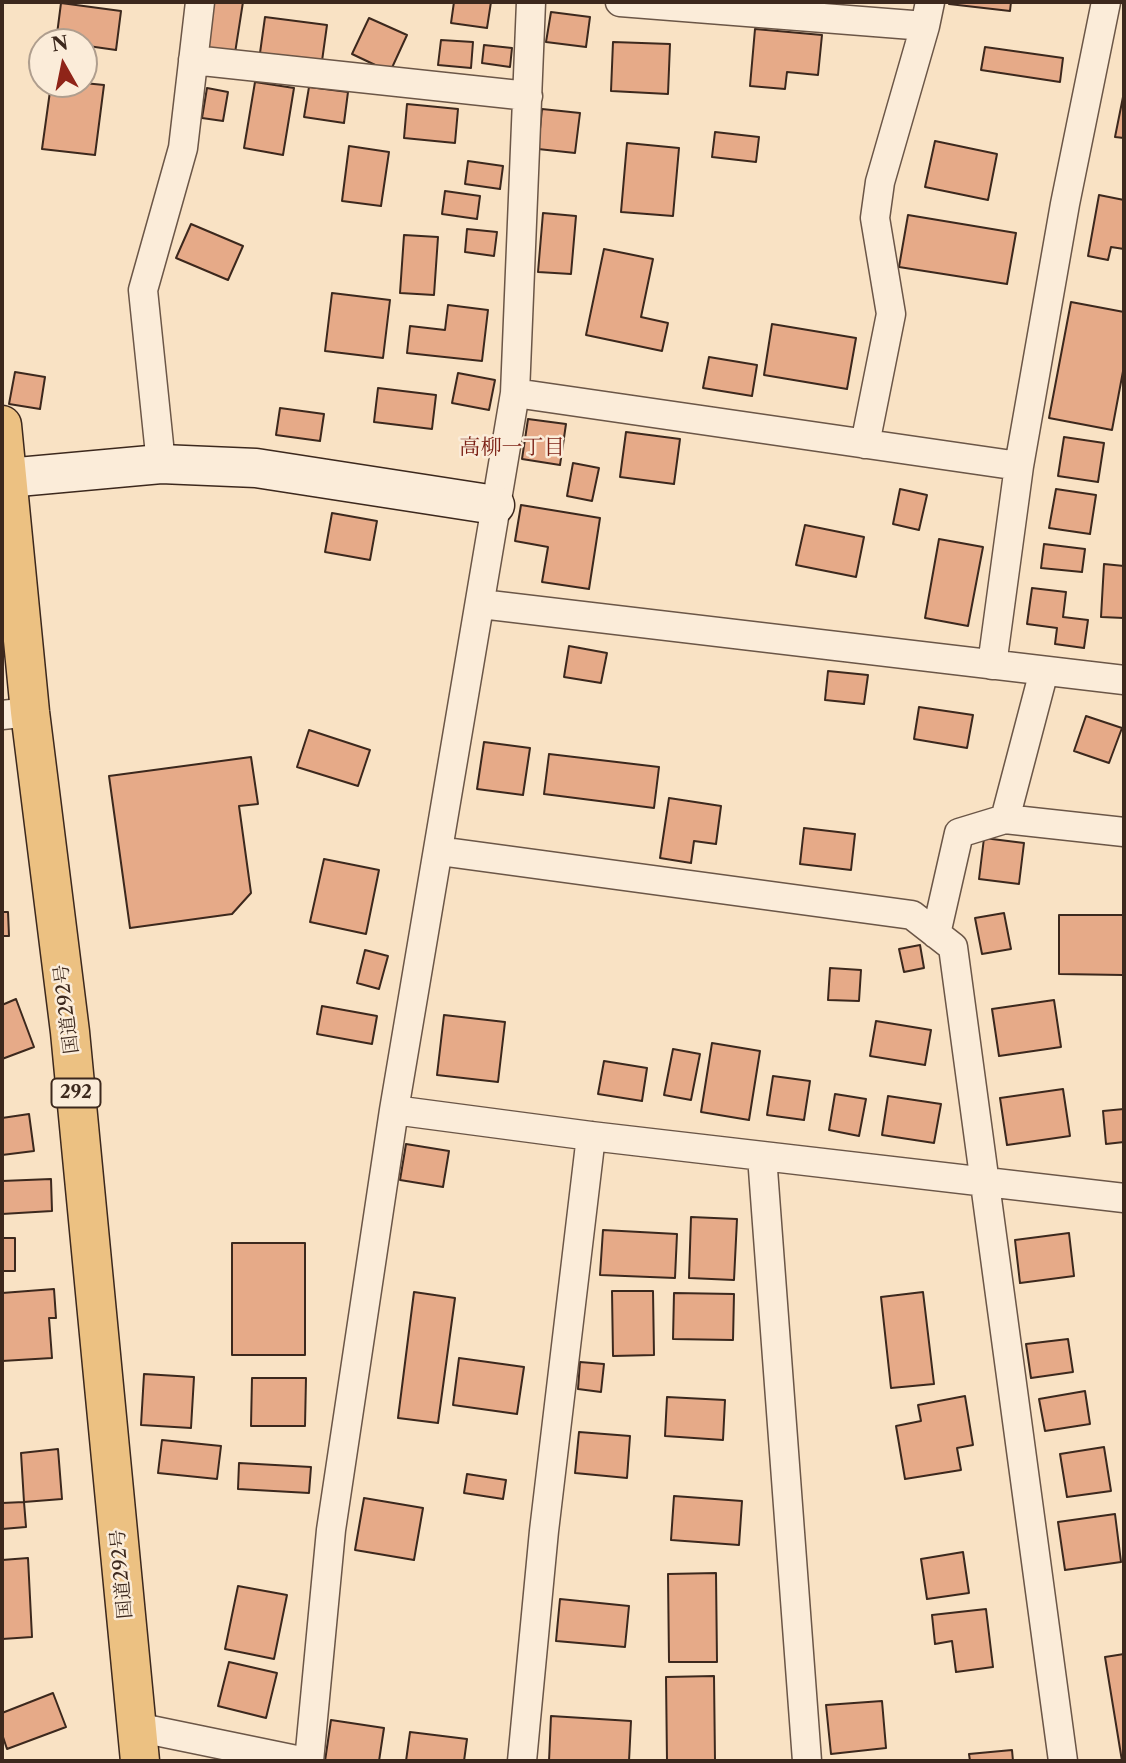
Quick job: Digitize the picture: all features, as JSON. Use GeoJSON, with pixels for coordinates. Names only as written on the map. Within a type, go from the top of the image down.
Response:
{"type":"FeatureCollection","features":[{"type":"Feature","properties":{"kind":"highway","name":"国道292号"},"geometry":{"type":"LineString","coordinates":[[2,425],[7,478],[16,713],[70,1032],[138,1744]]}},
{"type":"Feature","properties":{"kind":"street"},"geometry":{"type":"LineString","coordinates":[[162,464],[143,290],[183,148],[200,2]]}},
{"type":"Feature","properties":{"kind":"street"},"geometry":{"type":"LineString","coordinates":[[309,1761],[331,1530],[394,1110],[515,393],[531,2]]}},
{"type":"Feature","properties":{"kind":"street"},"geometry":{"type":"LineString","coordinates":[[620,2],[927,14],[880,182],[875,218],[891,314],[865,443]]}},
{"type":"Feature","properties":{"kind":"street"},"geometry":{"type":"LineString","coordinates":[[992,665],[1019,466],[1065,204],[1106,2]]}},
{"type":"Feature","properties":{"kind":"street"},"geometry":{"type":"LineString","coordinates":[[193,60],[528,96]]}},
{"type":"Feature","properties":{"kind":"street"},"geometry":{"type":"LineString","coordinates":[[515,393],[1019,466]]}},
{"type":"Feature","properties":{"kind":"street"},"geometry":{"type":"LineString","coordinates":[[7,478],[162,464],[256,468],[495,505]]}},
{"type":"Feature","properties":{"kind":"street"},"geometry":{"type":"LineString","coordinates":[[481,604],[1124,680]]}},
{"type":"Feature","properties":{"kind":"street"},"geometry":{"type":"LineString","coordinates":[[1005,819],[1044,671]]}},
{"type":"Feature","properties":{"kind":"street"},"geometry":{"type":"LineString","coordinates":[[936,934],[959,833],[1005,819],[1124,832]]}},
{"type":"Feature","properties":{"kind":"street"},"geometry":{"type":"LineString","coordinates":[[439,851],[912,915],[953,947],[1063,1761]]}},
{"type":"Feature","properties":{"kind":"street"},"geometry":{"type":"LineString","coordinates":[[394,1110],[591,1136],[1124,1198]]}},
{"type":"Feature","properties":{"kind":"street"},"geometry":{"type":"LineString","coordinates":[[522,1761],[544,1531],[591,1136]]}},
{"type":"Feature","properties":{"kind":"street"},"geometry":{"type":"LineString","coordinates":[[762,1156],[807,1761]]}},
{"type":"Feature","properties":{"kind":"street"},"geometry":{"type":"LineString","coordinates":[[138,1744],[301,1761]]}},
{"type":"Feature","properties":{"kind":"building"},"geometry":{"type":"Polygon","coordinates":[[[210,2],[243,2],[235,53],[203,48],[210,2]]]}},
{"type":"Feature","properties":{"kind":"building"},"geometry":{"type":"Polygon","coordinates":[[[454,2],[491,2],[487,28],[451,23],[454,2]]]}},
{"type":"Feature","properties":{"kind":"building"},"geometry":{"type":"Polygon","coordinates":[[[949,2],[1011,2],[1010,11],[949,2]]]}},
{"type":"Feature","properties":{"kind":"building"},"geometry":{"type":"Polygon","coordinates":[[[61,3],[121,11],[116,50],[98,47],[98,28],[58,28],[61,3]]]}},
{"type":"Feature","properties":{"kind":"building"},"geometry":{"type":"Polygon","coordinates":[[[551,12],[590,17],[586,47],[546,42],[551,12]]]}},
{"type":"Feature","properties":{"kind":"building"},"geometry":{"type":"Polygon","coordinates":[[[265,17],[327,25],[322,61],[260,53],[265,17]]]}},
{"type":"Feature","properties":{"kind":"building"},"geometry":{"type":"Polygon","coordinates":[[[369,18],[407,35],[390,72],[352,54],[369,18]]]}},
{"type":"Feature","properties":{"kind":"building"},"geometry":{"type":"Polygon","coordinates":[[[755,29],[822,35],[818,75],[787,72],[785,89],[750,86],[755,29]]]}},
{"type":"Feature","properties":{"kind":"building"},"geometry":{"type":"Polygon","coordinates":[[[441,40],[473,42],[471,68],[438,65],[441,40]]]}},
{"type":"Feature","properties":{"kind":"building"},"geometry":{"type":"Polygon","coordinates":[[[613,42],[670,44],[668,94],[611,91],[613,42]]]}},
{"type":"Feature","properties":{"kind":"building"},"geometry":{"type":"Polygon","coordinates":[[[484,45],[512,48],[510,67],[482,63],[484,45]]]}},
{"type":"Feature","properties":{"kind":"building"},"geometry":{"type":"Polygon","coordinates":[[[985,47],[1063,58],[1060,82],[981,70],[985,47]]]}},
{"type":"Feature","properties":{"kind":"building"},"geometry":{"type":"Polygon","coordinates":[[[255,82],[294,88],[283,155],[244,148],[255,82]]]}},
{"type":"Feature","properties":{"kind":"building"},"geometry":{"type":"Polygon","coordinates":[[[98,84],[104,85],[95,155],[42,149],[49,98],[98,98],[98,84]]]}},
{"type":"Feature","properties":{"kind":"building"},"geometry":{"type":"Polygon","coordinates":[[[309,87],[348,92],[344,123],[304,117],[309,87]]]}},
{"type":"Feature","properties":{"kind":"building"},"geometry":{"type":"Polygon","coordinates":[[[207,88],[228,92],[223,121],[202,118],[207,88]]]}},
{"type":"Feature","properties":{"kind":"building"},"geometry":{"type":"Polygon","coordinates":[[[1124,92],[1124,138],[1115,137],[1124,92]]]}},
{"type":"Feature","properties":{"kind":"building"},"geometry":{"type":"Polygon","coordinates":[[[407,104],[458,109],[455,143],[404,138],[407,104]]]}},
{"type":"Feature","properties":{"kind":"building"},"geometry":{"type":"Polygon","coordinates":[[[542,109],[580,113],[575,153],[538,149],[542,109]]]}},
{"type":"Feature","properties":{"kind":"building"},"geometry":{"type":"Polygon","coordinates":[[[715,132],[759,137],[756,162],[712,157],[715,132]]]}},
{"type":"Feature","properties":{"kind":"building"},"geometry":{"type":"Polygon","coordinates":[[[935,141],[997,154],[988,200],[925,187],[935,141]]]}},
{"type":"Feature","properties":{"kind":"building"},"geometry":{"type":"Polygon","coordinates":[[[627,143],[679,148],[673,216],[621,212],[627,143]]]}},
{"type":"Feature","properties":{"kind":"building"},"geometry":{"type":"Polygon","coordinates":[[[349,146],[389,152],[381,206],[342,201],[349,146]]]}},
{"type":"Feature","properties":{"kind":"building"},"geometry":{"type":"Polygon","coordinates":[[[468,161],[503,166],[500,189],[465,184],[468,161]]]}},
{"type":"Feature","properties":{"kind":"building"},"geometry":{"type":"Polygon","coordinates":[[[445,191],[480,196],[477,219],[442,214],[445,191]]]}},
{"type":"Feature","properties":{"kind":"building"},"geometry":{"type":"Polygon","coordinates":[[[1099,195],[1124,200],[1124,249],[1111,247],[1108,260],[1088,256],[1099,195]]]}},
{"type":"Feature","properties":{"kind":"building"},"geometry":{"type":"Polygon","coordinates":[[[543,213],[576,216],[571,274],[538,272],[543,213]]]}},
{"type":"Feature","properties":{"kind":"building"},"geometry":{"type":"Polygon","coordinates":[[[908,215],[1016,233],[1007,284],[899,267],[908,215]]]}},
{"type":"Feature","properties":{"kind":"building"},"geometry":{"type":"Polygon","coordinates":[[[191,224],[243,246],[228,280],[176,258],[191,224]]]}},
{"type":"Feature","properties":{"kind":"building"},"geometry":{"type":"Polygon","coordinates":[[[467,229],[497,232],[494,256],[465,252],[467,229]]]}},
{"type":"Feature","properties":{"kind":"building"},"geometry":{"type":"Polygon","coordinates":[[[404,235],[438,237],[434,295],[400,293],[404,235]]]}},
{"type":"Feature","properties":{"kind":"building"},"geometry":{"type":"Polygon","coordinates":[[[604,249],[653,259],[641,317],[668,323],[662,351],[586,335],[604,249]]]}},
{"type":"Feature","properties":{"kind":"building"},"geometry":{"type":"Polygon","coordinates":[[[332,293],[390,300],[383,358],[325,351],[332,293]]]}},
{"type":"Feature","properties":{"kind":"building"},"geometry":{"type":"Polygon","coordinates":[[[1071,302],[1124,312],[1124,366],[1112,430],[1049,418],[1071,302]]]}},
{"type":"Feature","properties":{"kind":"building"},"geometry":{"type":"Polygon","coordinates":[[[448,305],[488,310],[482,361],[407,353],[410,326],[445,330],[448,305]]]}},
{"type":"Feature","properties":{"kind":"building"},"geometry":{"type":"Polygon","coordinates":[[[772,324],[856,338],[847,389],[764,375],[772,324]]]}},
{"type":"Feature","properties":{"kind":"building"},"geometry":{"type":"Polygon","coordinates":[[[709,357],[757,365],[752,396],[703,388],[709,357]]]}},
{"type":"Feature","properties":{"kind":"building"},"geometry":{"type":"Polygon","coordinates":[[[15,372],[45,377],[40,409],[9,404],[15,372]]]}},
{"type":"Feature","properties":{"kind":"building"},"geometry":{"type":"Polygon","coordinates":[[[458,373],[495,380],[489,410],[452,403],[458,373]]]}},
{"type":"Feature","properties":{"kind":"building"},"geometry":{"type":"Polygon","coordinates":[[[378,388],[436,395],[432,429],[374,422],[378,388]]]}},
{"type":"Feature","properties":{"kind":"building"},"geometry":{"type":"Polygon","coordinates":[[[280,408],[324,414],[320,441],[276,435],[280,408]]]}},
{"type":"Feature","properties":{"kind":"building"},"geometry":{"type":"Polygon","coordinates":[[[528,419],[566,424],[560,465],[522,459],[528,419]]]}},
{"type":"Feature","properties":{"kind":"building"},"geometry":{"type":"Polygon","coordinates":[[[626,432],[680,439],[674,484],[620,477],[626,432]]]}},
{"type":"Feature","properties":{"kind":"building"},"geometry":{"type":"Polygon","coordinates":[[[1064,437],[1104,443],[1098,482],[1058,476],[1064,437]]]}},
{"type":"Feature","properties":{"kind":"building"},"geometry":{"type":"Polygon","coordinates":[[[573,463],[599,468],[592,501],[567,496],[573,463]]]}},
{"type":"Feature","properties":{"kind":"building"},"geometry":{"type":"Polygon","coordinates":[[[900,489],[927,495],[919,530],[893,524],[900,489]]]}},
{"type":"Feature","properties":{"kind":"building"},"geometry":{"type":"Polygon","coordinates":[[[1056,489],[1096,495],[1090,534],[1049,528],[1056,489]]]}},
{"type":"Feature","properties":{"kind":"building"},"geometry":{"type":"Polygon","coordinates":[[[521,505],[600,518],[589,589],[542,582],[548,547],[515,541],[521,505]]]}},
{"type":"Feature","properties":{"kind":"building"},"geometry":{"type":"Polygon","coordinates":[[[332,513],[377,521],[370,560],[325,552],[332,513]]]}},
{"type":"Feature","properties":{"kind":"building"},"geometry":{"type":"Polygon","coordinates":[[[805,525],[864,537],[856,577],[796,565],[805,525]]]}},
{"type":"Feature","properties":{"kind":"building"},"geometry":{"type":"Polygon","coordinates":[[[939,539],[983,547],[968,626],[925,618],[939,539]]]}},
{"type":"Feature","properties":{"kind":"building"},"geometry":{"type":"Polygon","coordinates":[[[1044,544],[1085,549],[1082,572],[1041,568],[1044,544]]]}},
{"type":"Feature","properties":{"kind":"building"},"geometry":{"type":"Polygon","coordinates":[[[1104,564],[1124,566],[1124,618],[1101,617],[1104,564]]]}},
{"type":"Feature","properties":{"kind":"building"},"geometry":{"type":"Polygon","coordinates":[[[1032,588],[1066,592],[1063,617],[1088,620],[1084,648],[1055,644],[1057,628],[1027,624],[1032,588]]]}},
{"type":"Feature","properties":{"kind":"building"},"geometry":{"type":"Polygon","coordinates":[[[569,646],[607,653],[601,683],[564,677],[569,646]]]}},
{"type":"Feature","properties":{"kind":"building"},"geometry":{"type":"Polygon","coordinates":[[[828,671],[868,675],[864,704],[825,700],[828,671]]]}},
{"type":"Feature","properties":{"kind":"building"},"geometry":{"type":"Polygon","coordinates":[[[919,707],[973,715],[967,748],[914,739],[919,707]]]}},
{"type":"Feature","properties":{"kind":"building"},"geometry":{"type":"Polygon","coordinates":[[[1086,716],[1122,728],[1109,763],[1074,751],[1086,716]]]}},
{"type":"Feature","properties":{"kind":"building"},"geometry":{"type":"Polygon","coordinates":[[[309,730],[370,750],[358,786],[297,767],[309,730]]]}},
{"type":"Feature","properties":{"kind":"building"},"geometry":{"type":"Polygon","coordinates":[[[484,742],[530,748],[523,795],[477,789],[484,742]]]}},
{"type":"Feature","properties":{"kind":"building"},"geometry":{"type":"Polygon","coordinates":[[[549,754],[659,767],[654,808],[544,794],[549,754]]]}},
{"type":"Feature","properties":{"kind":"building"},"geometry":{"type":"Polygon","coordinates":[[[251,757],[258,804],[239,806],[251,893],[232,914],[130,928],[109,776],[251,757]]]}},
{"type":"Feature","properties":{"kind":"building"},"geometry":{"type":"Polygon","coordinates":[[[669,798],[721,806],[716,844],[694,841],[691,863],[660,858],[669,798]]]}},
{"type":"Feature","properties":{"kind":"building"},"geometry":{"type":"Polygon","coordinates":[[[804,828],[855,834],[851,870],[800,864],[804,828]]]}},
{"type":"Feature","properties":{"kind":"building"},"geometry":{"type":"Polygon","coordinates":[[[984,838],[1024,843],[1019,884],[979,879],[984,838]]]}},
{"type":"Feature","properties":{"kind":"building"},"geometry":{"type":"Polygon","coordinates":[[[324,859],[379,870],[366,934],[310,922],[324,859]]]}},
{"type":"Feature","properties":{"kind":"building"},"geometry":{"type":"Polygon","coordinates":[[[2,912],[8,912],[9,936],[2,936],[2,912]]]}},
{"type":"Feature","properties":{"kind":"building"},"geometry":{"type":"Polygon","coordinates":[[[1004,913],[1011,949],[982,954],[975,918],[1004,913]]]}},
{"type":"Feature","properties":{"kind":"building"},"geometry":{"type":"Polygon","coordinates":[[[1059,915],[1124,915],[1123,975],[1059,974],[1059,915]]]}},
{"type":"Feature","properties":{"kind":"building"},"geometry":{"type":"Polygon","coordinates":[[[920,945],[924,968],[904,972],[899,949],[920,945]]]}},
{"type":"Feature","properties":{"kind":"building"},"geometry":{"type":"Polygon","coordinates":[[[365,950],[388,956],[379,989],[357,983],[365,950]]]}},
{"type":"Feature","properties":{"kind":"building"},"geometry":{"type":"Polygon","coordinates":[[[830,968],[861,970],[859,1001],[828,1000],[830,968]]]}},
{"type":"Feature","properties":{"kind":"building"},"geometry":{"type":"Polygon","coordinates":[[[16,999],[34,1047],[2,1059],[2,1005],[16,999]]]}},
{"type":"Feature","properties":{"kind":"building"},"geometry":{"type":"Polygon","coordinates":[[[1054,1000],[1061,1047],[999,1056],[992,1009],[1054,1000]]]}},
{"type":"Feature","properties":{"kind":"building"},"geometry":{"type":"Polygon","coordinates":[[[322,1006],[377,1016],[372,1044],[317,1034],[322,1006]]]}},
{"type":"Feature","properties":{"kind":"building"},"geometry":{"type":"Polygon","coordinates":[[[444,1015],[505,1022],[498,1082],[437,1075],[444,1015]]]}},
{"type":"Feature","properties":{"kind":"building"},"geometry":{"type":"Polygon","coordinates":[[[876,1021],[931,1030],[925,1065],[870,1056],[876,1021]]]}},
{"type":"Feature","properties":{"kind":"building"},"geometry":{"type":"Polygon","coordinates":[[[712,1043],[760,1051],[749,1120],[701,1112],[712,1043]]]}},
{"type":"Feature","properties":{"kind":"building"},"geometry":{"type":"Polygon","coordinates":[[[673,1049],[700,1054],[691,1100],[664,1095],[673,1049]]]}},
{"type":"Feature","properties":{"kind":"building"},"geometry":{"type":"Polygon","coordinates":[[[604,1061],[647,1068],[642,1101],[598,1094],[604,1061]]]}},
{"type":"Feature","properties":{"kind":"building"},"geometry":{"type":"Polygon","coordinates":[[[773,1076],[810,1081],[804,1120],[767,1115],[773,1076]]]}},
{"type":"Feature","properties":{"kind":"building"},"geometry":{"type":"Polygon","coordinates":[[[1063,1089],[1070,1136],[1007,1145],[1000,1098],[1063,1089]]]}},
{"type":"Feature","properties":{"kind":"building"},"geometry":{"type":"Polygon","coordinates":[[[835,1094],[866,1099],[859,1136],[829,1130],[835,1094]]]}},
{"type":"Feature","properties":{"kind":"building"},"geometry":{"type":"Polygon","coordinates":[[[888,1096],[941,1104],[934,1143],[882,1135],[888,1096]]]}},
{"type":"Feature","properties":{"kind":"building"},"geometry":{"type":"Polygon","coordinates":[[[1124,1109],[1124,1142],[1106,1144],[1103,1111],[1124,1109]]]}},
{"type":"Feature","properties":{"kind":"building"},"geometry":{"type":"Polygon","coordinates":[[[29,1114],[34,1151],[2,1155],[2,1118],[29,1114]]]}},
{"type":"Feature","properties":{"kind":"building"},"geometry":{"type":"Polygon","coordinates":[[[406,1144],[449,1151],[443,1187],[400,1180],[406,1144]]]}},
{"type":"Feature","properties":{"kind":"building"},"geometry":{"type":"Polygon","coordinates":[[[51,1179],[52,1211],[2,1214],[2,1181],[51,1179]]]}},
{"type":"Feature","properties":{"kind":"building"},"geometry":{"type":"Polygon","coordinates":[[[691,1217],[737,1219],[734,1280],[689,1278],[691,1217]]]}},
{"type":"Feature","properties":{"kind":"building"},"geometry":{"type":"Polygon","coordinates":[[[603,1230],[677,1234],[675,1278],[600,1275],[603,1230]]]}},
{"type":"Feature","properties":{"kind":"building"},"geometry":{"type":"Polygon","coordinates":[[[1069,1233],[1074,1276],[1020,1283],[1015,1240],[1069,1233]]]}},
{"type":"Feature","properties":{"kind":"building"},"geometry":{"type":"Polygon","coordinates":[[[2,1238],[15,1238],[15,1271],[2,1271],[2,1238]]]}},
{"type":"Feature","properties":{"kind":"building"},"geometry":{"type":"Polygon","coordinates":[[[232,1243],[305,1243],[305,1355],[232,1355],[232,1243]]]}},
{"type":"Feature","properties":{"kind":"building"},"geometry":{"type":"Polygon","coordinates":[[[54,1289],[56,1318],[49,1318],[52,1358],[2,1361],[2,1293],[54,1289]]]}},
{"type":"Feature","properties":{"kind":"building"},"geometry":{"type":"Polygon","coordinates":[[[612,1291],[653,1291],[654,1355],[613,1356],[612,1291]]]}},
{"type":"Feature","properties":{"kind":"building"},"geometry":{"type":"Polygon","coordinates":[[[414,1292],[455,1298],[438,1423],[398,1418],[414,1292]]]}},
{"type":"Feature","properties":{"kind":"building"},"geometry":{"type":"Polygon","coordinates":[[[923,1292],[934,1384],[891,1388],[881,1297],[923,1292]]]}},
{"type":"Feature","properties":{"kind":"building"},"geometry":{"type":"Polygon","coordinates":[[[674,1293],[734,1294],[733,1340],[673,1339],[674,1293]]]}},
{"type":"Feature","properties":{"kind":"building"},"geometry":{"type":"Polygon","coordinates":[[[1068,1339],[1073,1372],[1031,1378],[1026,1344],[1068,1339]]]}},
{"type":"Feature","properties":{"kind":"building"},"geometry":{"type":"Polygon","coordinates":[[[459,1358],[524,1367],[517,1414],[453,1405],[459,1358]]]}},
{"type":"Feature","properties":{"kind":"building"},"geometry":{"type":"Polygon","coordinates":[[[580,1362],[604,1364],[601,1392],[578,1389],[580,1362]]]}},
{"type":"Feature","properties":{"kind":"building"},"geometry":{"type":"Polygon","coordinates":[[[144,1374],[194,1377],[191,1428],[141,1425],[144,1374]]]}},
{"type":"Feature","properties":{"kind":"building"},"geometry":{"type":"Polygon","coordinates":[[[252,1378],[306,1378],[305,1426],[251,1426],[252,1378]]]}},
{"type":"Feature","properties":{"kind":"building"},"geometry":{"type":"Polygon","coordinates":[[[1085,1391],[1090,1424],[1045,1431],[1039,1399],[1085,1391]]]}},
{"type":"Feature","properties":{"kind":"building"},"geometry":{"type":"Polygon","coordinates":[[[965,1396],[973,1445],[957,1448],[961,1470],[905,1479],[896,1426],[921,1421],[918,1405],[965,1396]]]}},
{"type":"Feature","properties":{"kind":"building"},"geometry":{"type":"Polygon","coordinates":[[[667,1397],[725,1400],[723,1440],[665,1436],[667,1397]]]}},
{"type":"Feature","properties":{"kind":"building"},"geometry":{"type":"Polygon","coordinates":[[[579,1432],[630,1436],[627,1478],[575,1473],[579,1432]]]}},
{"type":"Feature","properties":{"kind":"building"},"geometry":{"type":"Polygon","coordinates":[[[162,1440],[221,1446],[217,1479],[158,1473],[162,1440]]]}},
{"type":"Feature","properties":{"kind":"building"},"geometry":{"type":"Polygon","coordinates":[[[1104,1447],[1111,1491],[1067,1497],[1060,1454],[1104,1447]]]}},
{"type":"Feature","properties":{"kind":"building"},"geometry":{"type":"Polygon","coordinates":[[[58,1449],[62,1499],[24,1502],[21,1453],[58,1449]]]}},
{"type":"Feature","properties":{"kind":"building"},"geometry":{"type":"Polygon","coordinates":[[[239,1463],[311,1467],[309,1493],[238,1489],[239,1463]]]}},
{"type":"Feature","properties":{"kind":"building"},"geometry":{"type":"Polygon","coordinates":[[[467,1474],[506,1480],[503,1499],[464,1493],[467,1474]]]}},
{"type":"Feature","properties":{"kind":"building"},"geometry":{"type":"Polygon","coordinates":[[[674,1496],[742,1501],[739,1545],[671,1540],[674,1496]]]}},
{"type":"Feature","properties":{"kind":"building"},"geometry":{"type":"Polygon","coordinates":[[[364,1498],[423,1508],[414,1560],[355,1550],[364,1498]]]}},
{"type":"Feature","properties":{"kind":"building"},"geometry":{"type":"Polygon","coordinates":[[[24,1502],[26,1527],[2,1529],[2,1503],[24,1502]]]}},
{"type":"Feature","properties":{"kind":"building"},"geometry":{"type":"Polygon","coordinates":[[[1115,1514],[1121,1562],[1065,1570],[1058,1522],[1115,1514]]]}},
{"type":"Feature","properties":{"kind":"building"},"geometry":{"type":"Polygon","coordinates":[[[963,1552],[969,1593],[927,1599],[921,1559],[963,1552]]]}},
{"type":"Feature","properties":{"kind":"building"},"geometry":{"type":"Polygon","coordinates":[[[28,1558],[32,1637],[2,1639],[2,1560],[28,1558]]]}},
{"type":"Feature","properties":{"kind":"building"},"geometry":{"type":"Polygon","coordinates":[[[716,1573],[717,1662],[669,1662],[668,1574],[716,1573]]]}},
{"type":"Feature","properties":{"kind":"building"},"geometry":{"type":"Polygon","coordinates":[[[238,1586],[287,1595],[274,1659],[225,1649],[238,1586]]]}},
{"type":"Feature","properties":{"kind":"building"},"geometry":{"type":"Polygon","coordinates":[[[560,1599],[629,1606],[625,1647],[556,1641],[560,1599]]]}},
{"type":"Feature","properties":{"kind":"building"},"geometry":{"type":"Polygon","coordinates":[[[986,1609],[993,1667],[956,1672],[952,1641],[935,1644],[932,1615],[986,1609]]]}},
{"type":"Feature","properties":{"kind":"building"},"geometry":{"type":"Polygon","coordinates":[[[1124,1654],[1124,1761],[1122,1761],[1105,1657],[1124,1654]]]}},
{"type":"Feature","properties":{"kind":"building"},"geometry":{"type":"Polygon","coordinates":[[[229,1662],[277,1673],[266,1718],[218,1706],[229,1662]]]}},
{"type":"Feature","properties":{"kind":"building"},"geometry":{"type":"Polygon","coordinates":[[[714,1676],[715,1761],[667,1761],[666,1677],[714,1676]]]}},
{"type":"Feature","properties":{"kind":"building"},"geometry":{"type":"Polygon","coordinates":[[[53,1693],[66,1727],[7,1749],[2,1734],[2,1713],[53,1693]]]}},
{"type":"Feature","properties":{"kind":"building"},"geometry":{"type":"Polygon","coordinates":[[[882,1701],[886,1748],[831,1754],[826,1705],[882,1701]]]}},
{"type":"Feature","properties":{"kind":"building"},"geometry":{"type":"Polygon","coordinates":[[[551,1716],[631,1721],[629,1761],[549,1761],[551,1716]]]}},
{"type":"Feature","properties":{"kind":"building"},"geometry":{"type":"Polygon","coordinates":[[[331,1720],[384,1728],[379,1761],[325,1761],[331,1720]]]}},
{"type":"Feature","properties":{"kind":"building"},"geometry":{"type":"Polygon","coordinates":[[[410,1732],[467,1739],[464,1761],[406,1761],[410,1732]]]}},
{"type":"Feature","properties":{"kind":"building"},"geometry":{"type":"Polygon","coordinates":[[[1012,1750],[1013,1761],[970,1761],[969,1754],[1012,1750]]]}},
{"type":"Feature","properties":{"kind":"district","name":"高柳一丁目"},"geometry":{"type":"Point","coordinates":[512,448]}}]}
